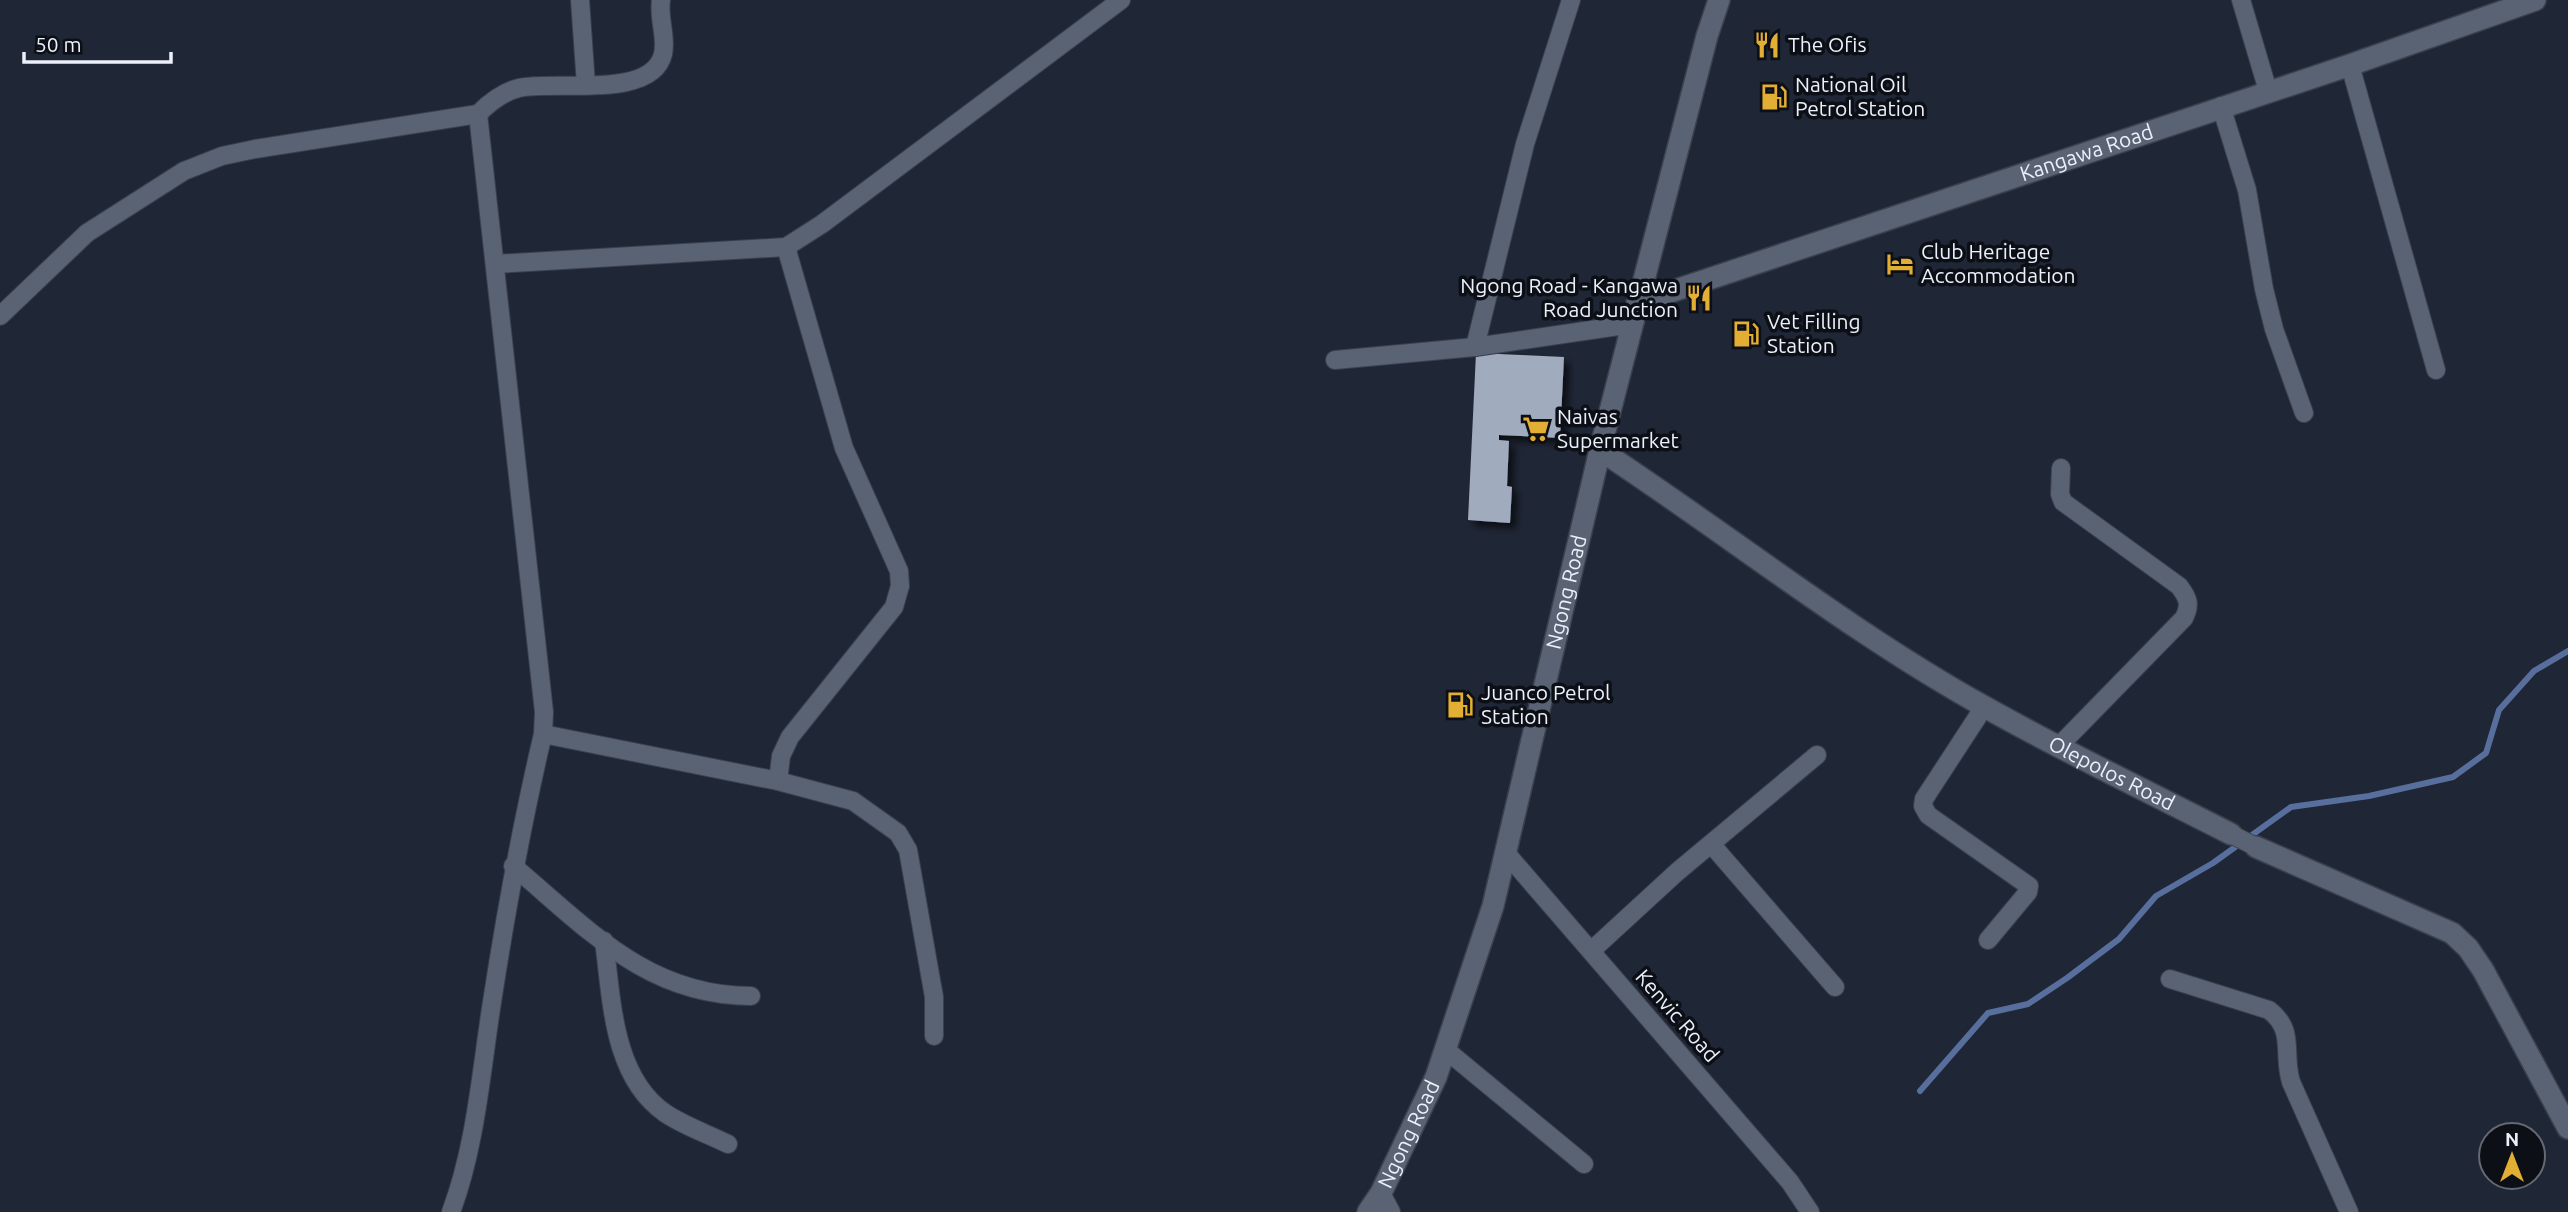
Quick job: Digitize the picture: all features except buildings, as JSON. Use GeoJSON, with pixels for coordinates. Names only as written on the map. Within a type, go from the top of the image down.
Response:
{"type":"FeatureCollection","features":[{"type":"Feature","properties":{"kind":"street"},"geometry":{"type":"LineString","coordinates":[[580,0],[586,85]]}},
{"type":"Feature","properties":{"kind":"street"},"geometry":{"type":"LineString","coordinates":[[0,317],[87,233],[184,171],[222,156],[478,114],[493,100],[516,88],[644,79],[655,71],[664,53],[661,0]]}},
{"type":"Feature","properties":{"kind":"street"},"geometry":{"type":"LineString","coordinates":[[495,264],[786,247],[822,224],[1121,0]]}},
{"type":"Feature","properties":{"kind":"street"},"geometry":{"type":"LineString","coordinates":[[1475,347],[1525,144],[1571,0]]}},
{"type":"Feature","properties":{"kind":"street","name":"Ngong Road"},"geometry":{"type":"LineString","coordinates":[[1368,1212],[1386,1203],[1446,1049],[1482,943],[1506,853],[1600,450],[1719,0]]}},
{"type":"Feature","properties":{"kind":"street"},"geometry":{"type":"LineString","coordinates":[[2241,0],[2268,91]]}},
{"type":"Feature","properties":{"kind":"street","name":"Kangawa Road"},"geometry":{"type":"LineString","coordinates":[[1637,303],[2350,65],[2535,0]]}},
{"type":"Feature","properties":{"kind":"street"},"geometry":{"type":"LineString","coordinates":[[2350,65],[2436,370]]}},
{"type":"Feature","properties":{"kind":"street"},"geometry":{"type":"LineString","coordinates":[[2221,106],[2247,190],[2264,289],[2274,329],[2304,413]]}},
{"type":"Feature","properties":{"kind":"street"},"geometry":{"type":"LineString","coordinates":[[451,1212],[461,1185],[471,1136],[513,866],[543,734],[541,681],[516,477],[478,114]]}},
{"type":"Feature","properties":{"kind":"street"},"geometry":{"type":"LineString","coordinates":[[778,781],[781,756],[790,737],[894,607],[900,586],[894,556],[844,448],[786,247]]}},
{"type":"Feature","properties":{"kind":"street"},"geometry":{"type":"LineString","coordinates":[[1335,360],[1475,347],[1632,324]]}},
{"type":"Feature","properties":{"kind":"street","name":"Olepolos Road"},"geometry":{"type":"LineString","coordinates":[[1600,450],[1705,519],[1832,610],[1984,707],[2256,847],[2452,933],[2468,948],[2483,971],[2568,1128]]}},
{"type":"Feature","properties":{"kind":"street"},"geometry":{"type":"LineString","coordinates":[[2059,746],[2184,618],[2189,608],[2187,598],[2179,586],[2063,502],[2060,494],[2062,468]]}},
{"type":"Feature","properties":{"kind":"street"},"geometry":{"type":"LineString","coordinates":[[1984,707],[1924,799],[1923,806],[1928,815],[2029,886],[2028,892],[1988,940]]}},
{"type":"Feature","properties":{"kind":"street"},"geometry":{"type":"LineString","coordinates":[[543,734],[778,781],[853,801],[898,833],[908,850],[916,889],[934,997],[934,1036]]}},
{"type":"Feature","properties":{"kind":"street"},"geometry":{"type":"LineString","coordinates":[[1591,951],[1677,872],[1818,755]]}},
{"type":"Feature","properties":{"kind":"street"},"geometry":{"type":"LineString","coordinates":[[1712,845],[1835,987]]}},
{"type":"Feature","properties":{"kind":"street","name":"Kenvic Road"},"geometry":{"type":"LineString","coordinates":[[1506,853],[1781,1172],[1810,1212]]}},
{"type":"Feature","properties":{"kind":"street"},"geometry":{"type":"LineString","coordinates":[[513,866],[633,965],[682,988],[723,996],[751,996]]}},
{"type":"Feature","properties":{"kind":"street"},"geometry":{"type":"LineString","coordinates":[[604,941],[616,1022],[626,1062],[638,1088],[666,1113],[728,1144]]}},
{"type":"Feature","properties":{"kind":"street"},"geometry":{"type":"LineString","coordinates":[[2170,979],[2269,1010],[2281,1019],[2287,1030],[2287,1066],[2291,1082],[2349,1212]]}},
{"type":"Feature","properties":{"kind":"street"},"geometry":{"type":"LineString","coordinates":[[1446,1049],[1584,1164]]}},
{"type":"Feature","properties":{"kind":"waterway"},"geometry":{"type":"LineString","coordinates":[[1920,1091],[1988,1013],[2028,1004],[2067,978],[2119,939],[2156,896],[2213,863],[2291,807],[2369,796],[2453,777],[2486,753],[2499,710],[2534,671],[2568,651]]}},
{"type":"Feature","properties":{"kind":"place","name":"The Ofis"},"geometry":{"type":"Point","coordinates":[1767,45]}},
{"type":"Feature","properties":{"kind":"place","name":"National Oil Petrol Station"},"geometry":{"type":"Point","coordinates":[1774,97]}},
{"type":"Feature","properties":{"kind":"place","name":"Club Heritage Accommodation"},"geometry":{"type":"Point","coordinates":[1900,264]}},
{"type":"Feature","properties":{"kind":"place","name":"Ngong Road - Kangawa Road Junction"},"geometry":{"type":"Point","coordinates":[1699,298]}},
{"type":"Feature","properties":{"kind":"place","name":"Vet Filling Station"},"geometry":{"type":"Point","coordinates":[1746,334]}},
{"type":"Feature","properties":{"kind":"place","name":"Naivas Supermarket"},"geometry":{"type":"Point","coordinates":[1536,429]}},
{"type":"Feature","properties":{"kind":"place","name":"Juanco Petrol Station"},"geometry":{"type":"Point","coordinates":[1460,705]}}]}
